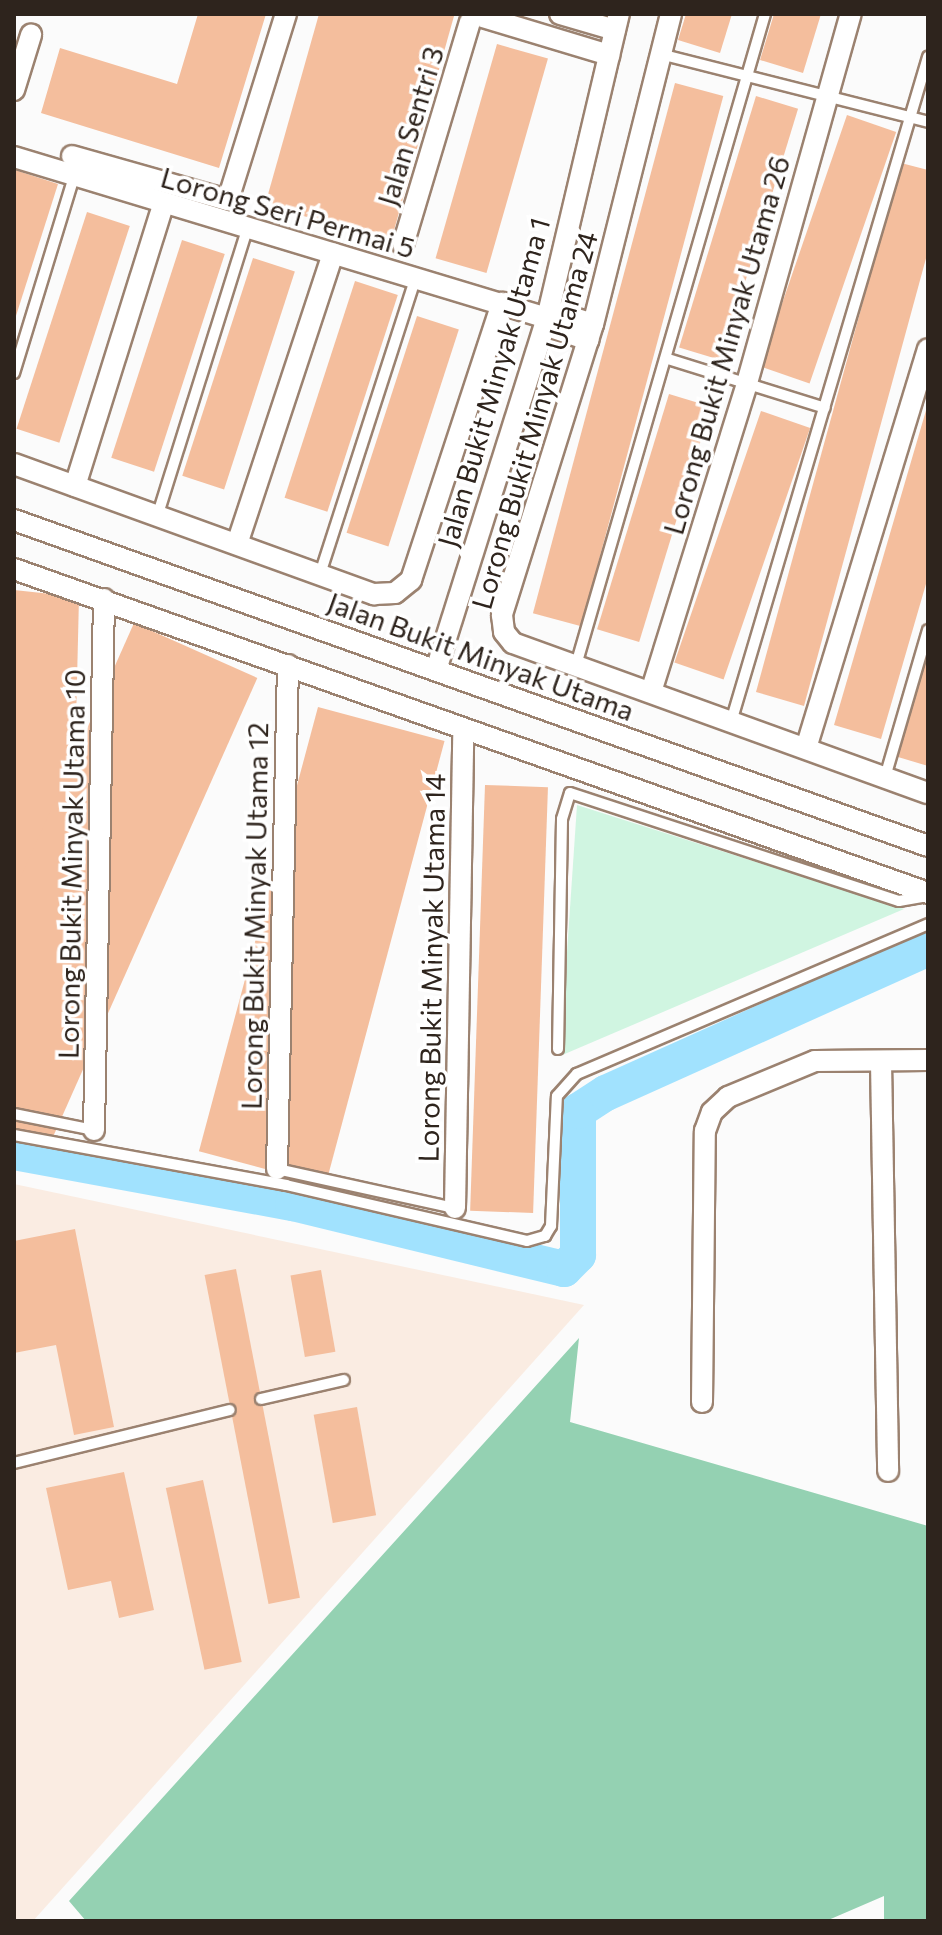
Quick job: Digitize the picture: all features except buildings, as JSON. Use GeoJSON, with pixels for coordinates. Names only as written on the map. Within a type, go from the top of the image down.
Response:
{"type":"FeatureCollection","features":[{"type":"Feature","properties":{"kind":"street"},"geometry":{"type":"LineString","coordinates":[[72,156],[228,200],[286,14]]}},
{"type":"Feature","properties":{"kind":"street"},"geometry":{"type":"LineString","coordinates":[[560,14],[617,22]]}},
{"type":"Feature","properties":{"kind":"street","name":"Lorong Bukit Minyak Utama 24"},"geometry":{"type":"LineString","coordinates":[[671,14],[590,332],[502,615],[504,632],[513,643],[928,793]]}},
{"type":"Feature","properties":{"kind":"street","name":"Lorong Bukit Minyak Utama 26"},"geometry":{"type":"LineString","coordinates":[[651,692],[747,383],[851,14]]}},
{"type":"Feature","properties":{"kind":"street"},"geometry":{"type":"LineString","coordinates":[[474,17],[609,55]]}},
{"type":"Feature","properties":{"kind":"street","name":"Jalan Sentri 3"},"geometry":{"type":"LineString","coordinates":[[403,245],[474,17]]}},
{"type":"Feature","properties":{"kind":"street","name":"Jalan Bukit Minyak Utama 1"},"geometry":{"type":"LineString","coordinates":[[436,670],[547,318],[617,22]]}},
{"type":"Feature","properties":{"kind":"street"},"geometry":{"type":"LineString","coordinates":[[14,90],[31,35]]}},
{"type":"Feature","properties":{"kind":"street","name":"Lorong Seri Permai 5"},"geometry":{"type":"LineString","coordinates":[[14,157],[163,206],[416,277],[590,332]]}},
{"type":"Feature","properties":{"kind":"street"},"geometry":{"type":"LineString","coordinates":[[75,486],[163,206]]}},
{"type":"Feature","properties":{"kind":"street"},"geometry":{"type":"LineString","coordinates":[[237,544],[333,253]]}},
{"type":"Feature","properties":{"kind":"street"},"geometry":{"type":"LineString","coordinates":[[14,464],[384,595],[411,580],[502,303]]}},
{"type":"Feature","properties":{"kind":"street"},"geometry":{"type":"LineString","coordinates":[[806,748],[926,361]]}},
{"type":"Feature","properties":{"kind":"street","name":"Jalan Bukit Minyak Utama"},"geometry":{"type":"LineString","coordinates":[[14,520],[928,846]]}},
{"type":"Feature","properties":{"kind":"street"},"geometry":{"type":"LineString","coordinates":[[14,569],[928,894]]}},
{"type":"Feature","properties":{"kind":"street","name":"Lorong Bukit Minyak Utama 10"},"geometry":{"type":"LineString","coordinates":[[94,1130],[104,599]]}},
{"type":"Feature","properties":{"kind":"street","name":"Lorong Bukit Minyak Utama 12"},"geometry":{"type":"LineString","coordinates":[[277,1169],[288,665]]}},
{"type":"Feature","properties":{"kind":"street","name":"Lorong Bukit Minyak Utama 14"},"geometry":{"type":"LineString","coordinates":[[455,1208],[463,729]]}},
{"type":"Feature","properties":{"kind":"street"},"geometry":{"type":"LineString","coordinates":[[702,1402],[705,1131],[712,1112],[728,1097],[787,1068],[815,1061],[928,1060]]}},
{"type":"Feature","properties":{"kind":"street"},"geometry":{"type":"LineString","coordinates":[[881,1062],[888,1471]]}},
{"type":"Feature","properties":{"kind":"lane"},"geometry":{"type":"LineString","coordinates":[[576,665],[668,359],[765,14]]}},
{"type":"Feature","properties":{"kind":"lane"},"geometry":{"type":"LineString","coordinates":[[660,54],[747,79],[928,122]]}},
{"type":"Feature","properties":{"kind":"lane"},"geometry":{"type":"LineString","coordinates":[[731,722],[928,57]]}},
{"type":"Feature","properties":{"kind":"lane"},"geometry":{"type":"LineString","coordinates":[[14,373],[74,177]]}},
{"type":"Feature","properties":{"kind":"lane"},"geometry":{"type":"LineString","coordinates":[[157,517],[247,229]]}},
{"type":"Feature","properties":{"kind":"lane"},"geometry":{"type":"LineString","coordinates":[[320,574],[416,277]]}},
{"type":"Feature","properties":{"kind":"lane"},"geometry":{"type":"LineString","coordinates":[[668,359],[825,408]]}},
{"type":"Feature","properties":{"kind":"lane"},"geometry":{"type":"LineString","coordinates":[[885,777],[928,630]]}},
{"type":"Feature","properties":{"kind":"lane"},"geometry":{"type":"LineString","coordinates":[[558,1049],[562,819],[570,793],[899,901],[928,894]]}},
{"type":"Feature","properties":{"kind":"lane"},"geometry":{"type":"LineString","coordinates":[[14,1135],[286,1185],[527,1241],[545,1236],[551,1226],[557,1096],[577,1074],[928,924]]}},
{"type":"Feature","properties":{"kind":"lane"},"geometry":{"type":"LineString","coordinates":[[14,1114],[94,1130]]}},
{"type":"Feature","properties":{"kind":"lane"},"geometry":{"type":"LineString","coordinates":[[277,1169],[455,1208]]}},
{"type":"Feature","properties":{"kind":"lane"},"geometry":{"type":"LineString","coordinates":[[261,1399],[344,1380]]}},
{"type":"Feature","properties":{"kind":"lane"},"geometry":{"type":"LineString","coordinates":[[14,1463],[230,1410]]}},
{"type":"Feature","properties":{"kind":"shaded area"},"geometry":{"type":"Polygon","coordinates":[[[14,1184],[584,1305],[33,1921],[14,1921],[14,1184]]]}},
{"type":"Feature","properties":{"kind":"green space"},"geometry":{"type":"Polygon","coordinates":[[[577,805],[904,909],[560,1056],[577,805]]]}},
{"type":"Feature","properties":{"kind":"green space"},"geometry":{"type":"Polygon","coordinates":[[[579,1338],[570,1422],[928,1526],[928,1921],[884,1921],[884,1896],[826,1921],[86,1921],[69,1901],[579,1338]]]}},
{"type":"Feature","properties":{"kind":"waterway"},"geometry":{"type":"LineString","coordinates":[[14,1152],[293,1203],[564,1269],[578,1255],[578,1111],[606,1093],[928,948]]}}]}
